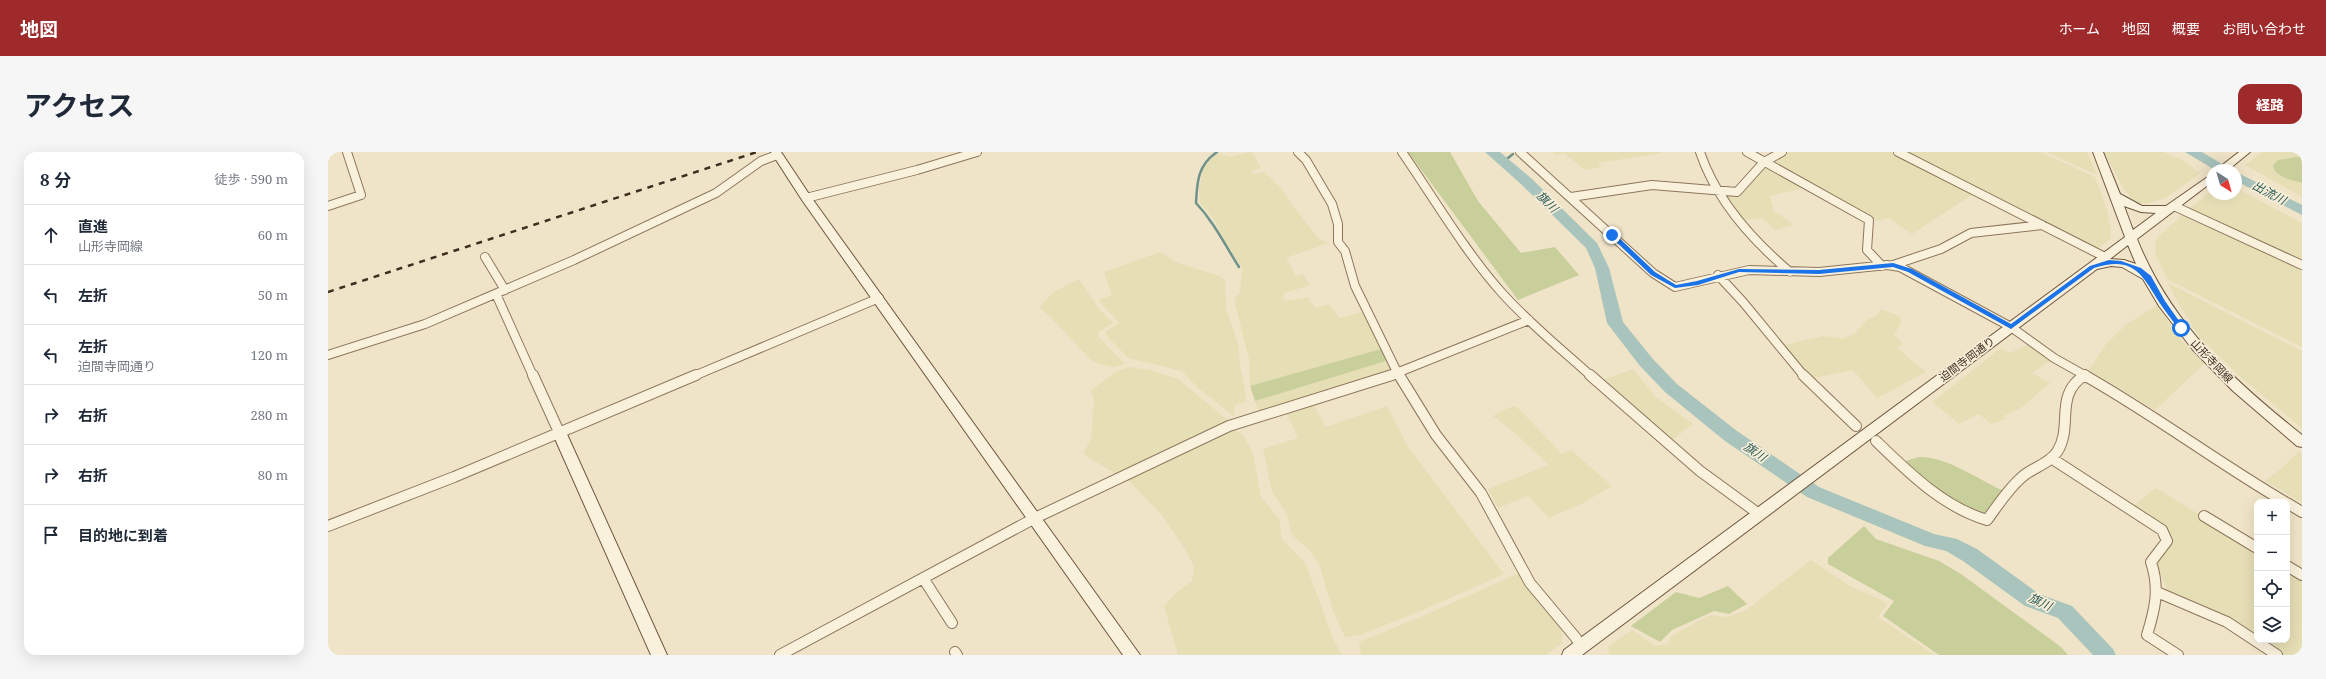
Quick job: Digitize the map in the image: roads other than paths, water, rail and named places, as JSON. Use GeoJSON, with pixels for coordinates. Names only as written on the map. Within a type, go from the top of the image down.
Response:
{"type":"FeatureCollection","features":[{"type":"Feature","properties":{"kind":"street"},"geometry":{"type":"LineString","coordinates":[[328,206],[361,195],[347,152]]}},
{"type":"Feature","properties":{"kind":"street"},"geometry":{"type":"LineString","coordinates":[[806,198],[917,170],[977,152]]}},
{"type":"Feature","properties":{"kind":"street"},"geometry":{"type":"LineString","coordinates":[[1298,152],[1306,160],[1332,204],[1338,224],[1338,242],[1345,251],[1355,286],[1397,372],[1436,435],[1481,493],[1530,583],[1576,638],[1580,652]]}},
{"type":"Feature","properties":{"kind":"street"},"geometry":{"type":"LineString","coordinates":[[1402,152],[1478,262],[1502,293],[1529,320],[1700,471],[1760,514]]}},
{"type":"Feature","properties":{"kind":"street"},"geometry":{"type":"LineString","coordinates":[[1520,152],[1653,273],[1666,283],[1675,287],[1684,286],[1718,275],[1749,270],[1819,272],[1893,265],[1941,249],[1971,233],[2042,225]]}},
{"type":"Feature","properties":{"kind":"street"},"geometry":{"type":"LineString","coordinates":[[1700,152],[1719,191],[1758,243],[1790,272]]}},
{"type":"Feature","properties":{"kind":"street"},"geometry":{"type":"LineString","coordinates":[[1747,152],[1869,220],[1867,250],[1882,266]]}},
{"type":"Feature","properties":{"kind":"street"},"geometry":{"type":"LineString","coordinates":[[1571,198],[1652,186],[1740,191],[1764,162],[1782,152]]}},
{"type":"Feature","properties":{"kind":"street"},"geometry":{"type":"LineString","coordinates":[[1898,152],[2105,257]]}},
{"type":"Feature","properties":{"kind":"street","name":"山形寺岡線"},"geometry":{"type":"LineString","coordinates":[[2098,152],[2131,238],[2149,278],[2162,302],[2181,328],[2207,358],[2256,404],[2302,442]]}},
{"type":"Feature","properties":{"kind":"street"},"geometry":{"type":"LineString","coordinates":[[2230,164],[2245,152]]}},
{"type":"Feature","properties":{"kind":"street"},"geometry":{"type":"LineString","coordinates":[[328,355],[418,326],[595,251],[716,193],[761,161],[776,153],[806,198],[879,298],[1132,655]]}},
{"type":"Feature","properties":{"kind":"street","name":"迫間寺岡通り"},"geometry":{"type":"LineString","coordinates":[[1580,652],[1760,514],[2206,181]]}},
{"type":"Feature","properties":{"kind":"street"},"geometry":{"type":"LineString","coordinates":[[2116,196],[2134,208],[2144,211],[2171,207],[2302,265]]}},
{"type":"Feature","properties":{"kind":"street"},"geometry":{"type":"LineString","coordinates":[[485,257],[559,432],[659,655]]}},
{"type":"Feature","properties":{"kind":"street"},"geometry":{"type":"LineString","coordinates":[[2092,267],[2109,262],[2119,262],[2139,269],[2149,278]]}},
{"type":"Feature","properties":{"kind":"street"},"geometry":{"type":"LineString","coordinates":[[1893,265],[1916,274],[2011,327],[2054,358],[2085,375],[2160,421],[2239,475],[2279,499]]}},
{"type":"Feature","properties":{"kind":"street"},"geometry":{"type":"LineString","coordinates":[[1718,275],[1743,298],[1768,334],[1811,384],[1856,426]]}},
{"type":"Feature","properties":{"kind":"street"},"geometry":{"type":"LineString","coordinates":[[328,526],[454,477],[879,298]]}},
{"type":"Feature","properties":{"kind":"street"},"geometry":{"type":"LineString","coordinates":[[780,655],[1035,518],[1234,424],[1397,372],[1488,338],[1529,320]]}},
{"type":"Feature","properties":{"kind":"street"},"geometry":{"type":"LineString","coordinates":[[1876,441],[1901,466],[1943,497],[1970,516],[1987,520],[2005,495],[2023,476],[2051,458],[2057,452],[2063,437],[2064,409],[2069,394],[2075,381],[2085,375]]}},
{"type":"Feature","properties":{"kind":"street"},"geometry":{"type":"LineString","coordinates":[[2051,458],[2162,530],[2167,541],[2151,562],[2158,580],[2158,592],[2156,606],[2147,635],[2178,655]]}},
{"type":"Feature","properties":{"kind":"street"},"geometry":{"type":"LineString","coordinates":[[2290,505],[2302,512]]}},
{"type":"Feature","properties":{"kind":"street"},"geometry":{"type":"LineString","coordinates":[[2204,516],[2254,546]]}},
{"type":"Feature","properties":{"kind":"street"},"geometry":{"type":"LineString","coordinates":[[2290,568],[2302,575]]}},
{"type":"Feature","properties":{"kind":"street"},"geometry":{"type":"LineString","coordinates":[[923,578],[952,623]]}},
{"type":"Feature","properties":{"kind":"street"},"geometry":{"type":"LineString","coordinates":[[2158,592],[2227,622],[2277,655]]}},
{"type":"Feature","properties":{"kind":"waterway"},"geometry":{"type":"LineString","coordinates":[[1217,152],[1202,168],[1198,181],[1196,203],[1214,226],[1239,267]]}},
{"type":"Feature","properties":{"kind":"waterway","name":"旗川"},"geometry":{"type":"LineString","coordinates":[[1492,152],[1527,182],[1592,246],[1602,268],[1615,323],[1646,362],[1671,388],[1731,436],[1813,492],[1932,541],[1950,544],[1970,555],[2032,600],[2065,612],[2106,655]]}},
{"type":"Feature","properties":{"kind":"waterway","name":"出流川"},"geometry":{"type":"LineString","coordinates":[[2192,152],[2214,164]]}},
{"type":"Feature","properties":{"kind":"waterway"},"geometry":{"type":"LineString","coordinates":[[1503,162],[1513,154]]}},
{"type":"Feature","properties":{"kind":"waterway","name":"出流川"},"geometry":{"type":"LineString","coordinates":[[2242,179],[2302,211]]}},
{"type":"Feature","properties":{"kind":"railway"},"geometry":{"type":"LineString","coordinates":[[328,292],[757,152]]}}]}
